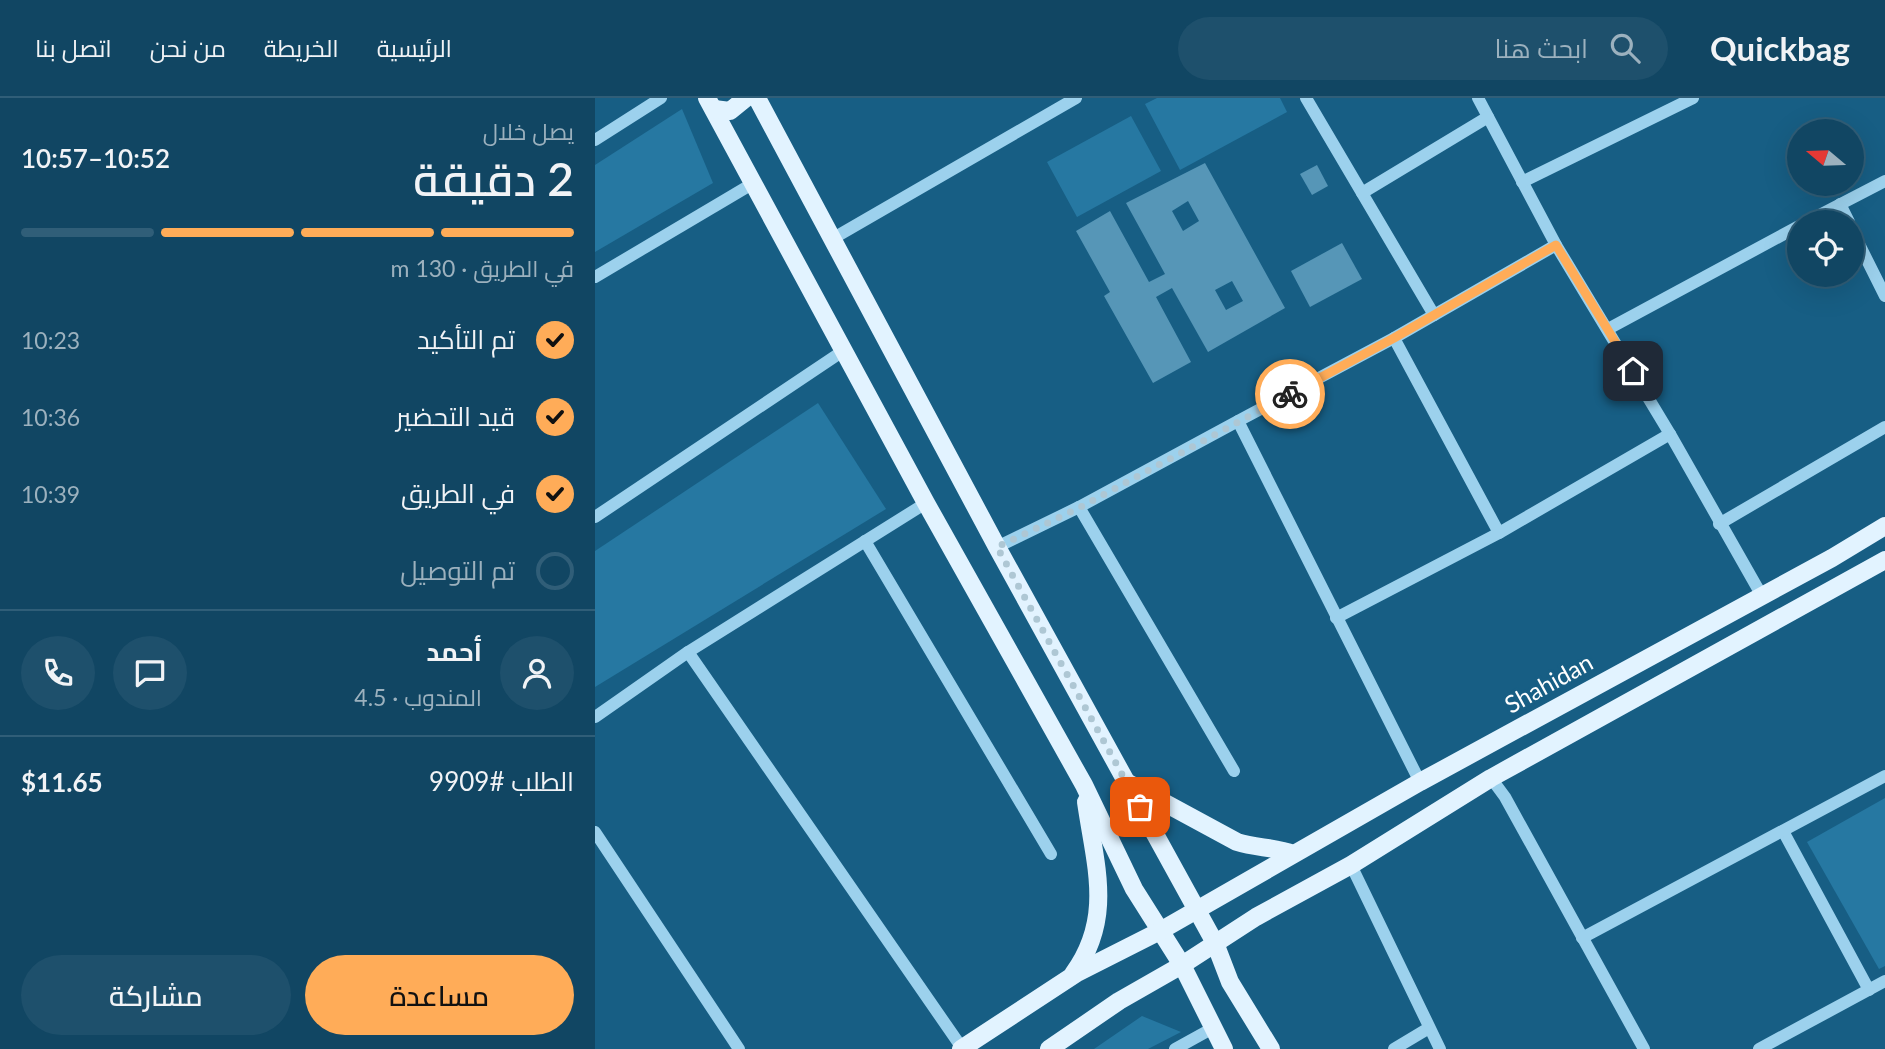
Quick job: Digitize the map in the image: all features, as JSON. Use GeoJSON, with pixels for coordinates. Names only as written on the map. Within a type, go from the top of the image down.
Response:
{"type":"FeatureCollection","features":[{"type":"Feature","properties":{"kind":"main road"},"geometry":{"type":"LineString","coordinates":[[711,104],[730,111],[746,98]]}},
{"type":"Feature","properties":{"kind":"main road"},"geometry":{"type":"LineString","coordinates":[[757,98],[997,547],[1197,909],[1215,943],[1230,982],[1271,1049]]}},
{"type":"Feature","properties":{"kind":"main road"},"geometry":{"type":"LineString","coordinates":[[711,104],[926,503],[1084,785],[1134,889],[1182,965],[1224,1049]]}},
{"type":"Feature","properties":{"kind":"main road","name":"Shahidan"},"geometry":{"type":"LineString","coordinates":[[962,1049],[1070,978],[1160,931],[1420,782],[1832,558],[1885,526]]}},
{"type":"Feature","properties":{"kind":"main road"},"geometry":{"type":"LineString","coordinates":[[1832,558],[1849,580]]}},
{"type":"Feature","properties":{"kind":"main road"},"geometry":{"type":"LineString","coordinates":[[1049,1049],[1119,1001],[1247,923],[1351,866],[1491,778],[1885,560]]}},
{"type":"Feature","properties":{"kind":"main road"},"geometry":{"type":"LineString","coordinates":[[1127,782],[1237,842],[1255,847],[1277,848],[1293,854]]}},
{"type":"Feature","properties":{"kind":"main road"},"geometry":{"type":"LineString","coordinates":[[1070,978],[1090,947],[1098,914],[1084,785]]}},
{"type":"Feature","properties":{"kind":"street"},"geometry":{"type":"LineString","coordinates":[[595,140],[661,98]]}},
{"type":"Feature","properties":{"kind":"street"},"geometry":{"type":"LineString","coordinates":[[832,239],[1076,98]]}},
{"type":"Feature","properties":{"kind":"street"},"geometry":{"type":"LineString","coordinates":[[1306,98],[1434,314]]}},
{"type":"Feature","properties":{"kind":"street"},"geometry":{"type":"LineString","coordinates":[[1478,98],[1556,245],[1670,434],[1762,596]]}},
{"type":"Feature","properties":{"kind":"street"},"geometry":{"type":"LineString","coordinates":[[1522,182],[1693,98]]}},
{"type":"Feature","properties":{"kind":"street"},"geometry":{"type":"LineString","coordinates":[[1363,193],[1488,117]]}},
{"type":"Feature","properties":{"kind":"street"},"geometry":{"type":"LineString","coordinates":[[1829,210],[1885,181]]}},
{"type":"Feature","properties":{"kind":"street"},"geometry":{"type":"LineString","coordinates":[[595,277],[752,184]]}},
{"type":"Feature","properties":{"kind":"street"},"geometry":{"type":"LineString","coordinates":[[1840,204],[1843,210]]}},
{"type":"Feature","properties":{"kind":"street"},"geometry":{"type":"LineString","coordinates":[[1608,329],[1787,232]]}},
{"type":"Feature","properties":{"kind":"street"},"geometry":{"type":"LineString","coordinates":[[997,547],[1079,508],[1394,338],[1556,245]]}},
{"type":"Feature","properties":{"kind":"street"},"geometry":{"type":"LineString","coordinates":[[1864,254],[1885,296]]}},
{"type":"Feature","properties":{"kind":"street"},"geometry":{"type":"LineString","coordinates":[[1394,338],[1499,533]]}},
{"type":"Feature","properties":{"kind":"street"},"geometry":{"type":"LineString","coordinates":[[595,517],[843,351]]}},
{"type":"Feature","properties":{"kind":"street"},"geometry":{"type":"LineString","coordinates":[[1238,421],[1420,782]]}},
{"type":"Feature","properties":{"kind":"street"},"geometry":{"type":"LineString","coordinates":[[1719,524],[1885,427]]}},
{"type":"Feature","properties":{"kind":"street"},"geometry":{"type":"LineString","coordinates":[[1336,618],[1499,533],[1670,434]]}},
{"type":"Feature","properties":{"kind":"street"},"geometry":{"type":"LineString","coordinates":[[595,717],[688,652],[926,503]]}},
{"type":"Feature","properties":{"kind":"street"},"geometry":{"type":"LineString","coordinates":[[1079,508],[1234,771]]}},
{"type":"Feature","properties":{"kind":"street"},"geometry":{"type":"LineString","coordinates":[[865,541],[1051,854]]}},
{"type":"Feature","properties":{"kind":"street"},"geometry":{"type":"LineString","coordinates":[[688,652],[962,1049]]}},
{"type":"Feature","properties":{"kind":"street"},"geometry":{"type":"LineString","coordinates":[[1582,938],[1885,776]]}},
{"type":"Feature","properties":{"kind":"street"},"geometry":{"type":"LineString","coordinates":[[1491,778],[1505,797],[1644,1049]]}},
{"type":"Feature","properties":{"kind":"street"},"geometry":{"type":"LineString","coordinates":[[1783,831],[1869,990]]}},
{"type":"Feature","properties":{"kind":"street"},"geometry":{"type":"LineString","coordinates":[[595,832],[739,1049]]}},
{"type":"Feature","properties":{"kind":"street"},"geometry":{"type":"LineString","coordinates":[[1351,866],[1440,1049]]}},
{"type":"Feature","properties":{"kind":"street"},"geometry":{"type":"LineString","coordinates":[[1759,1049],[1885,981]]}},
{"type":"Feature","properties":{"kind":"street"},"geometry":{"type":"LineString","coordinates":[[1175,1049],[1213,1028]]}},
{"type":"Feature","properties":{"kind":"street"},"geometry":{"type":"LineString","coordinates":[[1394,1049],[1429,1028]]}},
{"type":"Feature","properties":{"kind":"shaded area"},"geometry":{"type":"Polygon","coordinates":[[[1157,98],[1280,98],[1287,112],[1180,170],[1145,104],[1157,98]]]}},
{"type":"Feature","properties":{"kind":"shaded area"},"geometry":{"type":"Polygon","coordinates":[[[682,109],[713,183],[595,252],[595,165],[682,109]]]}},
{"type":"Feature","properties":{"kind":"shaded area"},"geometry":{"type":"Polygon","coordinates":[[[1131,116],[1161,171],[1077,217],[1047,162],[1131,116]]]}},
{"type":"Feature","properties":{"kind":"shaded area"},"geometry":{"type":"Polygon","coordinates":[[[818,403],[886,509],[595,687],[595,551],[818,403]]]}},
{"type":"Feature","properties":{"kind":"shaded area"},"geometry":{"type":"Polygon","coordinates":[[[1885,798],[1885,966],[1879,969],[1807,842],[1885,798]]]}},
{"type":"Feature","properties":{"kind":"shaded area"},"geometry":{"type":"Polygon","coordinates":[[[1142,1016],[1181,1032],[1148,1049],[1094,1049],[1142,1016]]]}},
{"type":"Feature","properties":{"kind":"building"},"geometry":{"type":"Polygon","coordinates":[[[1205,163],[1285,308],[1208,352],[1172,288],[1156,297],[1191,362],[1153,383],[1104,296],[1110,292],[1076,231],[1110,211],[1149,282],[1165,274],[1126,203],[1205,163]],[[1188,201],[1172,211],[1183,231],[1199,221],[1188,201]],[[1232,281],[1215,290],[1226,310],[1243,301],[1232,281]]]}},
{"type":"Feature","properties":{"kind":"building"},"geometry":{"type":"Polygon","coordinates":[[[1317,165],[1328,186],[1312,195],[1300,174],[1317,165]]]}},
{"type":"Feature","properties":{"kind":"building"},"geometry":{"type":"Polygon","coordinates":[[[1342,243],[1362,279],[1310,307],[1291,271],[1342,243]]]}},
{"type":"Feature","properties":{"kind":"way so far"},"geometry":{"type":"LineString","coordinates":[[1140,807],[997,547],[1079,508],[1290,394]]}},
{"type":"Feature","properties":{"kind":"route"},"geometry":{"type":"LineString","coordinates":[[1290,394],[1556,245],[1633,371]]}}]}
